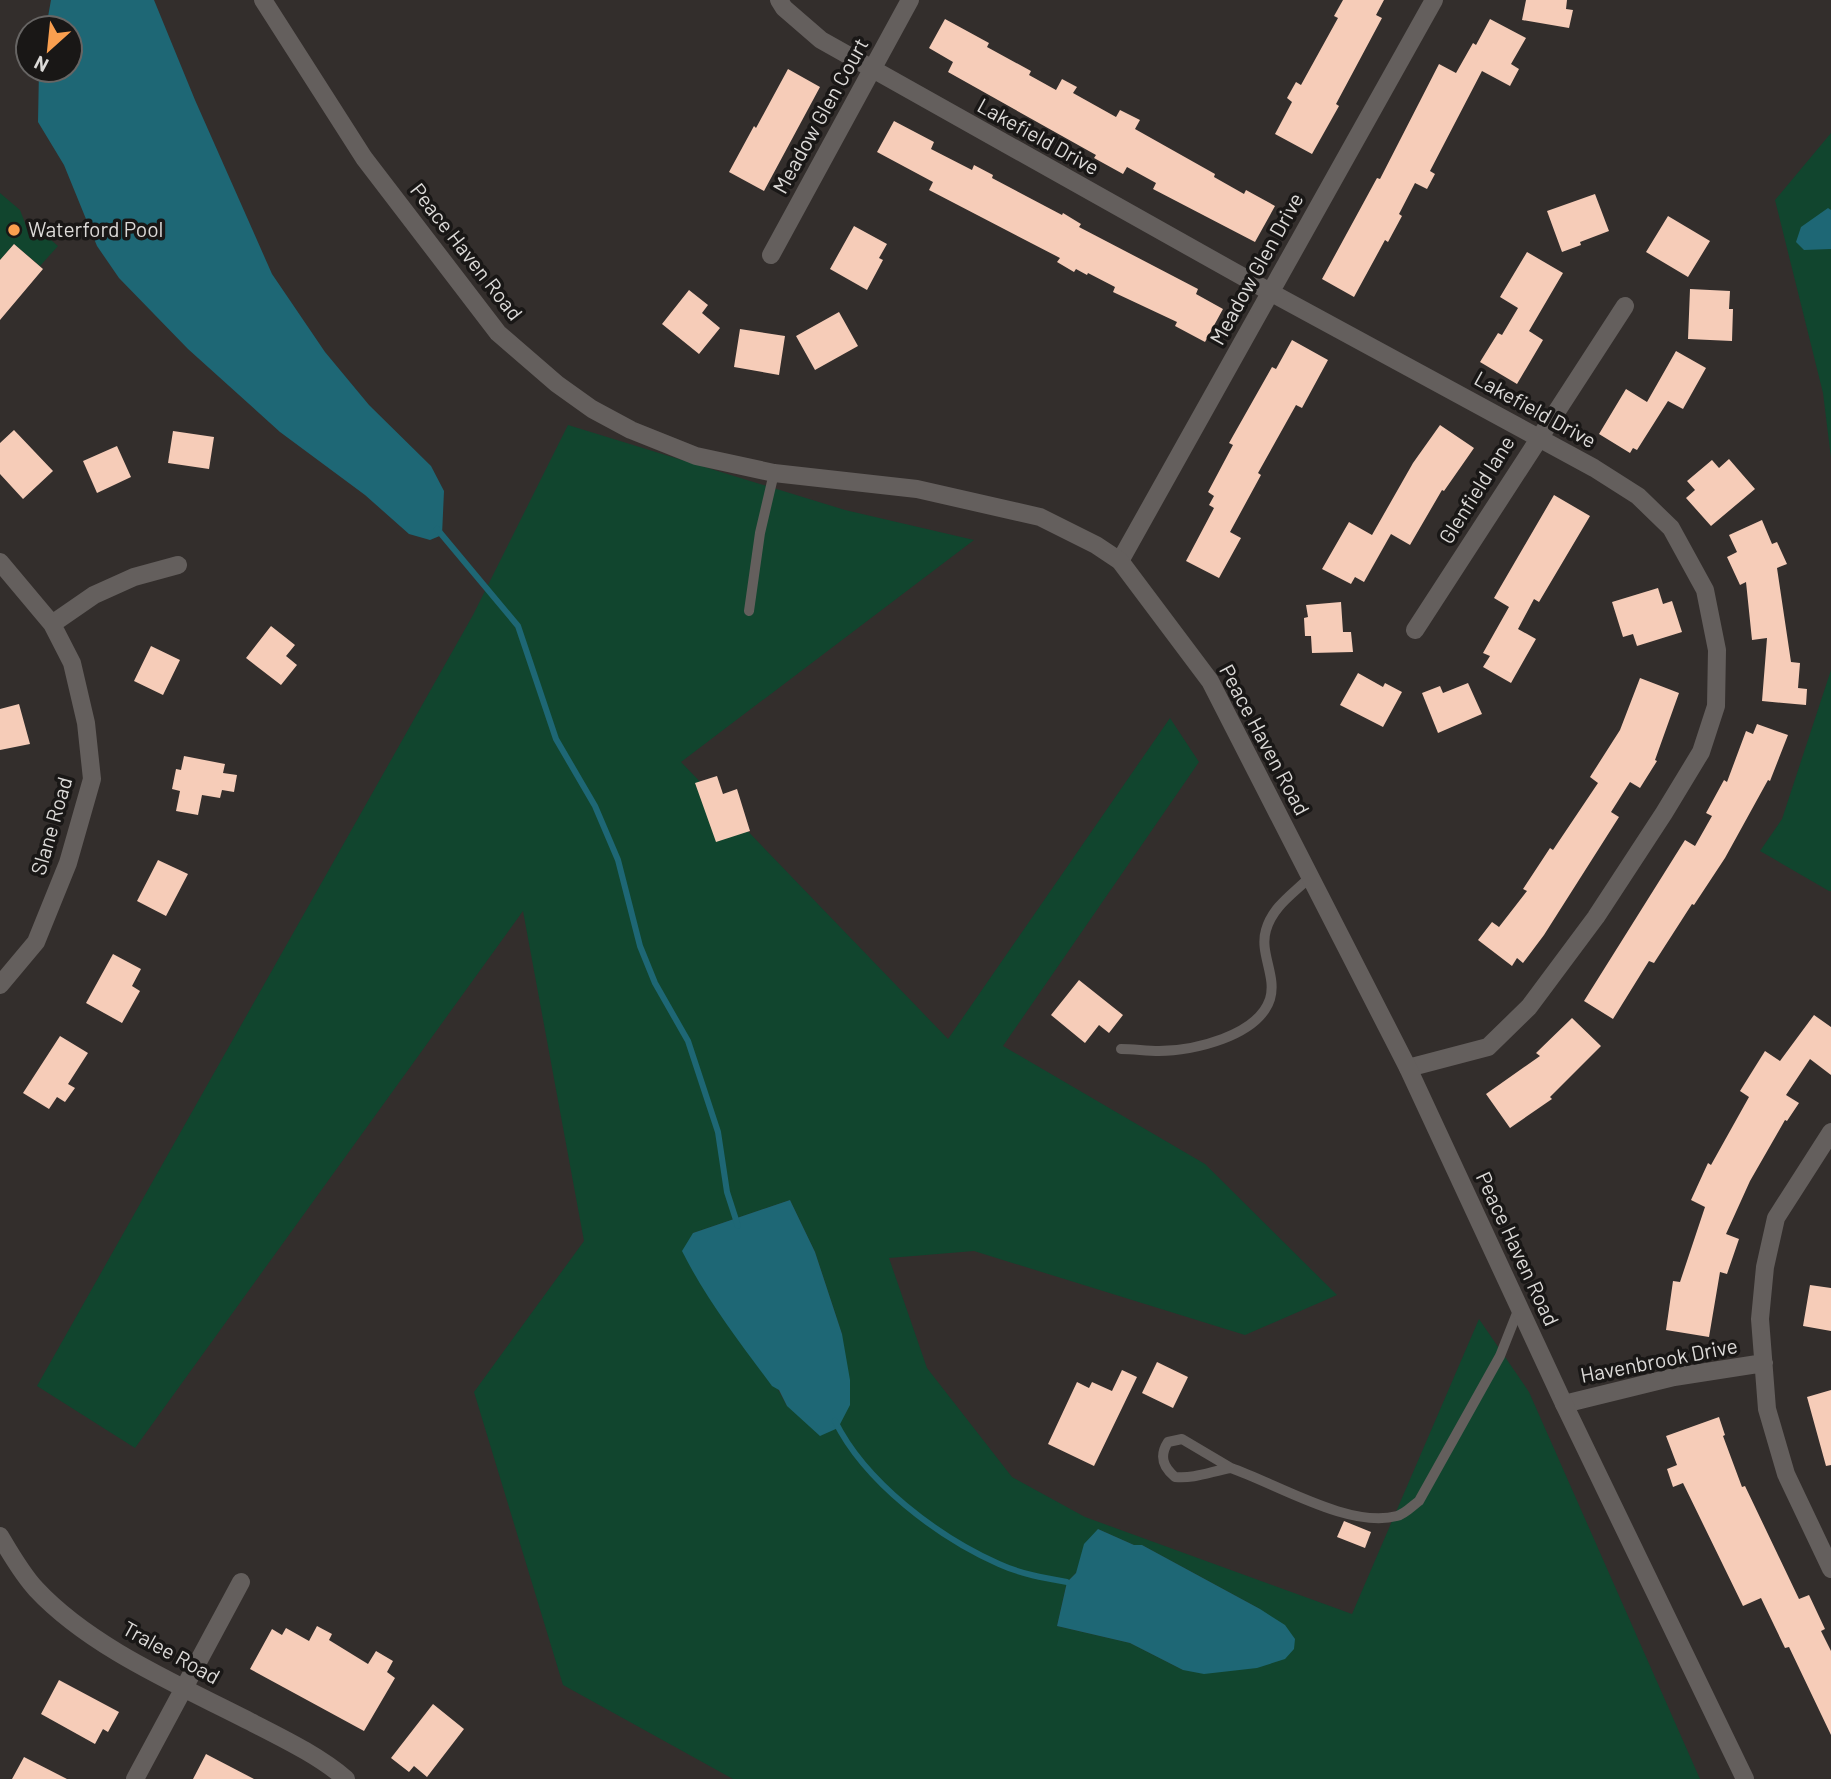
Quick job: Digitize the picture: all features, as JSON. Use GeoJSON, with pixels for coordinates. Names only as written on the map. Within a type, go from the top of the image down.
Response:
{"type":"FeatureCollection","features":[{"type":"Feature","properties":{"kind":"street","name":"Peace Haven Road"},"geometry":{"type":"LineString","coordinates":[[263,0],[365,158],[498,332],[557,384],[592,409],[631,430],[696,456],[774,473],[917,489],[1041,517],[1096,545],[1120,561],[1210,681],[1408,1068],[1564,1404],[1745,1779]]}},
{"type":"Feature","properties":{"kind":"street","name":"Lakefield Drive"},"geometry":{"type":"LineString","coordinates":[[779,0],[784,8],[821,40],[1270,292],[1538,438],[1638,496],[1671,528],[1705,590],[1717,650],[1716,706],[1701,752],[1596,917],[1529,1007],[1488,1047],[1408,1068]]}},
{"type":"Feature","properties":{"kind":"street","name":"Meadow Glen Court"},"geometry":{"type":"LineString","coordinates":[[771,255],[910,0]]}},
{"type":"Feature","properties":{"kind":"street","name":"Meadow Glen Drive"},"geometry":{"type":"LineString","coordinates":[[1120,561],[1434,0]]}},
{"type":"Feature","properties":{"kind":"street","name":"Glenfield lane"},"geometry":{"type":"LineString","coordinates":[[1415,630],[1625,306]]}},
{"type":"Feature","properties":{"kind":"street","name":"Slane Road"},"geometry":{"type":"LineString","coordinates":[[0,562],[52,624],[72,663],[86,723],[92,779],[68,863],[36,942],[0,985]]}},
{"type":"Feature","properties":{"kind":"street"},"geometry":{"type":"LineString","coordinates":[[52,624],[94,595],[134,577],[178,565]]}},
{"type":"Feature","properties":{"kind":"street"},"geometry":{"type":"LineString","coordinates":[[1831,1132],[1776,1218],[1765,1267],[1760,1319],[1767,1409],[1786,1474],[1831,1569]]}},
{"type":"Feature","properties":{"kind":"street","name":"Havenbrook Drive"},"geometry":{"type":"LineString","coordinates":[[1564,1404],[1674,1377],[1764,1363]]}},
{"type":"Feature","properties":{"kind":"street","name":"Tralee Road"},"geometry":{"type":"LineString","coordinates":[[0,1535],[33,1587],[57,1611],[114,1649],[272,1733],[335,1769],[346,1779]]}},
{"type":"Feature","properties":{"kind":"street"},"geometry":{"type":"LineString","coordinates":[[135,1779],[240,1582]]}},
{"type":"Feature","properties":{"kind":"lane"},"geometry":{"type":"LineString","coordinates":[[749,611],[760,533],[774,473]]}},
{"type":"Feature","properties":{"kind":"lane"},"geometry":{"type":"LineString","coordinates":[[1121,1049],[1161,1051],[1196,1046],[1233,1035],[1256,1021],[1270,999],[1271,980],[1264,948],[1266,931],[1281,902],[1310,877]]}},
{"type":"Feature","properties":{"kind":"lane"},"geometry":{"type":"LineString","coordinates":[[1231,1468],[1190,1478],[1175,1477],[1164,1464],[1162,1454],[1168,1442],[1182,1439],[1231,1468],[1353,1516],[1376,1519],[1400,1516],[1419,1501],[1500,1356],[1519,1308]]}},
{"type":"Feature","properties":{"kind":"green space"},"geometry":{"type":"Polygon","coordinates":[[[1831,133],[1831,458],[1823,393],[1775,200],[1831,133]]]}},
{"type":"Feature","properties":{"kind":"green space","name":"Waterford Pool"},"geometry":{"type":"Polygon","coordinates":[[[0,193],[20,210],[29,233],[36,227],[58,246],[40,266],[14,244],[0,260],[0,193]]]}},
{"type":"Feature","properties":{"kind":"green space"},"geometry":{"type":"Polygon","coordinates":[[[568,425],[845,510],[974,540],[681,762],[948,1039],[1170,718],[1199,762],[1003,1046],[1205,1164],[1337,1295],[1245,1335],[974,1251],[889,1258],[927,1368],[1012,1477],[1085,1517],[1352,1614],[1479,1319],[1529,1392],[1700,1779],[733,1779],[563,1685],[474,1392],[584,1241],[523,911],[135,1448],[37,1386],[473,615],[568,425]],[[790,1200],[693,1233],[787,1406],[842,1334],[815,1252],[790,1200]],[[1098,1529],[1076,1573],[1067,1582],[1057,1626],[1130,1643],[1183,1670],[1260,1609],[1142,1545],[1134,1545],[1098,1529]]]}},
{"type":"Feature","properties":{"kind":"green space"},"geometry":{"type":"Polygon","coordinates":[[[1831,670],[1829,891],[1760,851],[1782,819],[1831,670]]]}},
{"type":"Feature","properties":{"kind":"water"},"geometry":{"type":"Polygon","coordinates":[[[51,0],[154,0],[272,274],[325,352],[369,405],[431,466],[444,491],[442,535],[430,540],[409,534],[365,495],[280,432],[188,349],[119,278],[97,246],[64,165],[38,122],[39,84],[84,84],[84,14],[48,14],[51,0]]]}},
{"type":"Feature","properties":{"kind":"water"},"geometry":{"type":"Polygon","coordinates":[[[1828,208],[1831,210],[1831,249],[1804,250],[1796,242],[1801,227],[1828,208]]]}},
{"type":"Feature","properties":{"kind":"water"},"geometry":{"type":"Polygon","coordinates":[[[790,1200],[815,1252],[842,1334],[850,1380],[850,1405],[838,1428],[820,1436],[787,1406],[779,1390],[772,1386],[760,1370],[713,1303],[682,1251],[693,1233],[790,1200]]]}},
{"type":"Feature","properties":{"kind":"water"},"geometry":{"type":"Polygon","coordinates":[[[1098,1529],[1134,1545],[1142,1545],[1260,1609],[1285,1625],[1295,1639],[1294,1649],[1285,1659],[1257,1668],[1204,1674],[1183,1670],[1130,1643],[1057,1626],[1067,1582],[1076,1573],[1084,1544],[1098,1529]]]}},
{"type":"Feature","properties":{"kind":"building"},"geometry":{"type":"Polygon","coordinates":[[[1343,0],[1384,0],[1376,15],[1382,18],[1312,154],[1275,134],[1292,102],[1287,98],[1296,82],[1301,85],[1338,18],[1334,16],[1343,0]]]}},
{"type":"Feature","properties":{"kind":"building"},"geometry":{"type":"Polygon","coordinates":[[[1526,0],[1567,0],[1566,9],[1573,10],[1569,28],[1522,20],[1526,0]]]}},
{"type":"Feature","properties":{"kind":"building"},"geometry":{"type":"Polygon","coordinates":[[[945,19],[989,43],[987,47],[1031,71],[1029,75],[1056,90],[1062,79],[1077,87],[1073,93],[1116,117],[1120,110],[1140,120],[1135,129],[1215,174],[1214,177],[1244,194],[1246,190],[1275,206],[1255,242],[1153,189],[1156,183],[1127,167],[1123,174],[1094,158],[1096,155],[948,72],[953,62],[929,48],[945,19]]]}},
{"type":"Feature","properties":{"kind":"building"},"geometry":{"type":"Polygon","coordinates":[[[1490,19],[1526,38],[1511,64],[1519,69],[1510,86],[1482,71],[1430,171],[1435,174],[1427,189],[1415,183],[1399,214],[1402,216],[1388,242],[1385,240],[1354,297],[1322,279],[1377,178],[1380,179],[1439,64],[1456,73],[1490,19]]]}},
{"type":"Feature","properties":{"kind":"building"},"geometry":{"type":"Polygon","coordinates":[[[788,69],[820,87],[764,191],[729,172],[788,69]]]}},
{"type":"Feature","properties":{"kind":"building"},"geometry":{"type":"Polygon","coordinates":[[[894,121],[934,142],[931,149],[972,170],[974,165],[993,175],[992,178],[1062,215],[1063,213],[1081,224],[1079,227],[1198,289],[1196,294],[1223,309],[1205,342],[1175,326],[1177,322],[1113,292],[1115,287],[1088,273],[1087,275],[1076,269],[1074,272],[1057,262],[1060,258],[929,190],[933,182],[877,152],[894,121]]]}},
{"type":"Feature","properties":{"kind":"building"},"geometry":{"type":"Polygon","coordinates":[[[1595,194],[1609,231],[1562,252],[1547,211],[1595,194]]]}},
{"type":"Feature","properties":{"kind":"building"},"geometry":{"type":"Polygon","coordinates":[[[1668,216],[1710,241],[1688,277],[1646,252],[1668,216]]]}},
{"type":"Feature","properties":{"kind":"building"},"geometry":{"type":"Polygon","coordinates":[[[854,226],[887,244],[879,258],[883,260],[867,290],[830,269],[854,226]]]}},
{"type":"Feature","properties":{"kind":"building"},"geometry":{"type":"Polygon","coordinates":[[[14,244],[43,269],[0,320],[0,260],[14,244]]]}},
{"type":"Feature","properties":{"kind":"building"},"geometry":{"type":"Polygon","coordinates":[[[1527,252],[1563,273],[1529,331],[1543,340],[1517,384],[1480,362],[1498,333],[1502,335],[1518,308],[1500,297],[1527,252]]]}},
{"type":"Feature","properties":{"kind":"building"},"geometry":{"type":"Polygon","coordinates":[[[1690,289],[1730,291],[1729,309],[1733,309],[1732,341],[1688,339],[1690,289]]]}},
{"type":"Feature","properties":{"kind":"building"},"geometry":{"type":"Polygon","coordinates":[[[689,290],[708,305],[702,313],[720,328],[699,354],[662,324],[689,290]]]}},
{"type":"Feature","properties":{"kind":"building"},"geometry":{"type":"Polygon","coordinates":[[[839,312],[858,346],[815,370],[796,336],[839,312]]]}},
{"type":"Feature","properties":{"kind":"building"},"geometry":{"type":"Polygon","coordinates":[[[740,329],[785,336],[779,375],[734,367],[740,329]]]}},
{"type":"Feature","properties":{"kind":"building"},"geometry":{"type":"Polygon","coordinates":[[[1292,340],[1328,360],[1302,408],[1296,405],[1258,473],[1261,475],[1230,532],[1241,538],[1219,578],[1186,561],[1214,508],[1209,505],[1214,496],[1208,492],[1233,445],[1229,443],[1272,367],[1276,369],[1292,340]]]}},
{"type":"Feature","properties":{"kind":"building"},"geometry":{"type":"Polygon","coordinates":[[[1676,351],[1706,368],[1683,409],[1668,401],[1637,450],[1633,448],[1630,453],[1599,434],[1626,389],[1647,402],[1676,351]]]}},
{"type":"Feature","properties":{"kind":"building"},"geometry":{"type":"Polygon","coordinates":[[[1440,425],[1474,448],[1444,491],[1442,490],[1410,545],[1391,534],[1364,582],[1355,577],[1351,584],[1322,569],[1349,522],[1372,535],[1413,463],[1440,425]]]}},
{"type":"Feature","properties":{"kind":"building"},"geometry":{"type":"Polygon","coordinates":[[[14,430],[53,471],[23,499],[0,474],[0,443],[14,430]]]}},
{"type":"Feature","properties":{"kind":"building"},"geometry":{"type":"Polygon","coordinates":[[[173,431],[214,437],[209,469],[168,463],[173,431]]]}},
{"type":"Feature","properties":{"kind":"building"},"geometry":{"type":"Polygon","coordinates":[[[117,446],[131,477],[97,493],[83,461],[117,446]]]}},
{"type":"Feature","properties":{"kind":"building"},"geometry":{"type":"Polygon","coordinates":[[[1729,459],[1755,489],[1711,526],[1686,498],[1695,490],[1687,481],[1712,460],[1719,468],[1729,459]]]}},
{"type":"Feature","properties":{"kind":"building"},"geometry":{"type":"Polygon","coordinates":[[[1554,495],[1590,516],[1539,602],[1534,599],[1518,629],[1536,639],[1511,683],[1483,667],[1490,656],[1483,653],[1509,607],[1494,598],[1554,495]]]}},
{"type":"Feature","properties":{"kind":"building"},"geometry":{"type":"Polygon","coordinates":[[[1762,520],[1772,544],[1777,542],[1787,564],[1777,568],[1791,662],[1800,663],[1798,688],[1807,689],[1806,705],[1762,701],[1767,638],[1752,640],[1746,582],[1740,585],[1727,557],[1737,552],[1729,535],[1762,520]]]}},
{"type":"Feature","properties":{"kind":"building"},"geometry":{"type":"Polygon","coordinates":[[[1658,588],[1663,604],[1672,601],[1682,632],[1637,646],[1633,634],[1623,637],[1612,602],[1658,588]]]}},
{"type":"Feature","properties":{"kind":"building"},"geometry":{"type":"Polygon","coordinates":[[[1341,602],[1343,632],[1351,632],[1353,652],[1312,653],[1311,636],[1305,636],[1304,618],[1308,617],[1306,605],[1341,602]]]}},
{"type":"Feature","properties":{"kind":"building"},"geometry":{"type":"Polygon","coordinates":[[[271,626],[295,645],[286,656],[297,665],[281,685],[246,658],[271,626]]]}},
{"type":"Feature","properties":{"kind":"building"},"geometry":{"type":"Polygon","coordinates":[[[151,646],[180,660],[163,695],[134,681],[151,646]]]}},
{"type":"Feature","properties":{"kind":"building"},"geometry":{"type":"Polygon","coordinates":[[[1358,673],[1383,687],[1385,683],[1402,692],[1383,727],[1340,705],[1358,673]]]}},
{"type":"Feature","properties":{"kind":"building"},"geometry":{"type":"Polygon","coordinates":[[[1640,678],[1679,693],[1655,760],[1657,761],[1640,788],[1630,782],[1611,812],[1619,817],[1544,935],[1523,963],[1517,958],[1512,966],[1478,940],[1492,922],[1499,927],[1527,891],[1523,889],[1598,783],[1590,777],[1620,730],[1640,678]]]}},
{"type":"Feature","properties":{"kind":"building"},"geometry":{"type":"Polygon","coordinates":[[[1468,683],[1482,714],[1438,733],[1422,693],[1440,686],[1443,693],[1468,683]]]}},
{"type":"Feature","properties":{"kind":"building"},"geometry":{"type":"Polygon","coordinates":[[[19,704],[30,744],[0,750],[0,709],[19,704]]]}},
{"type":"Feature","properties":{"kind":"building"},"geometry":{"type":"Polygon","coordinates":[[[1757,724],[1788,735],[1770,781],[1768,780],[1725,858],[1694,905],[1692,904],[1654,963],[1649,961],[1613,1019],[1584,1001],[1685,840],[1695,846],[1712,816],[1706,813],[1724,780],[1727,782],[1746,731],[1753,734],[1757,724]]]}},
{"type":"Feature","properties":{"kind":"building"},"geometry":{"type":"Polygon","coordinates":[[[184,756],[225,764],[223,773],[237,775],[234,792],[222,790],[220,798],[202,795],[198,815],[176,811],[180,791],[172,789],[176,769],[181,770],[184,756]]]}},
{"type":"Feature","properties":{"kind":"building"},"geometry":{"type":"Polygon","coordinates":[[[717,776],[723,794],[737,789],[750,831],[716,842],[695,783],[717,776]]]}},
{"type":"Feature","properties":{"kind":"building"},"geometry":{"type":"Polygon","coordinates":[[[158,860],[188,874],[166,916],[137,901],[158,860]]]}},
{"type":"Feature","properties":{"kind":"building"},"geometry":{"type":"Polygon","coordinates":[[[113,954],[141,969],[132,986],[140,991],[122,1023],[86,1003],[113,954]]]}},
{"type":"Feature","properties":{"kind":"building"},"geometry":{"type":"Polygon","coordinates":[[[1079,980],[1123,1015],[1109,1033],[1099,1025],[1085,1043],[1051,1015],[1079,980]]]}},
{"type":"Feature","properties":{"kind":"building"},"geometry":{"type":"Polygon","coordinates":[[[1814,1015],[1831,1027],[1831,1075],[1810,1059],[1786,1095],[1799,1103],[1787,1121],[1785,1120],[1750,1181],[1726,1234],[1739,1239],[1727,1274],[1720,1272],[1709,1337],[1666,1330],[1673,1281],[1680,1282],[1705,1207],[1691,1200],[1708,1163],[1711,1165],[1749,1097],[1740,1091],[1765,1051],[1780,1061],[1814,1015]]]}},
{"type":"Feature","properties":{"kind":"building"},"geometry":{"type":"Polygon","coordinates":[[[1572,1018],[1601,1046],[1550,1097],[1552,1099],[1510,1128],[1486,1094],[1540,1056],[1536,1053],[1572,1018]]]}},
{"type":"Feature","properties":{"kind":"building"},"geometry":{"type":"Polygon","coordinates":[[[60,1036],[88,1053],[68,1084],[75,1088],[65,1102],[57,1097],[49,1109],[23,1093],[60,1036]]]}},
{"type":"Feature","properties":{"kind":"building"},"geometry":{"type":"Polygon","coordinates":[[[1810,1285],[1831,1288],[1831,1331],[1803,1326],[1810,1285]]]}},
{"type":"Feature","properties":{"kind":"building"},"geometry":{"type":"Polygon","coordinates":[[[1157,1362],[1188,1377],[1173,1408],[1142,1393],[1157,1362]]]}},
{"type":"Feature","properties":{"kind":"building"},"geometry":{"type":"Polygon","coordinates":[[[1122,1370],[1137,1377],[1094,1466],[1048,1444],[1077,1382],[1089,1388],[1092,1382],[1112,1391],[1122,1370]]]}},
{"type":"Feature","properties":{"kind":"building"},"geometry":{"type":"Polygon","coordinates":[[[1831,1390],[1831,1465],[1826,1466],[1807,1397],[1831,1390]]]}},
{"type":"Feature","properties":{"kind":"building"},"geometry":{"type":"Polygon","coordinates":[[[1719,1417],[1725,1435],[1723,1436],[1742,1487],[1745,1486],[1799,1599],[1809,1595],[1825,1629],[1821,1631],[1831,1651],[1831,1735],[1789,1647],[1785,1648],[1761,1598],[1743,1606],[1683,1483],[1673,1487],[1667,1469],[1677,1465],[1666,1436],[1719,1417]]]}},
{"type":"Feature","properties":{"kind":"building"},"geometry":{"type":"Polygon","coordinates":[[[1344,1521],[1371,1532],[1365,1548],[1337,1537],[1344,1521]]]}},
{"type":"Feature","properties":{"kind":"building"},"geometry":{"type":"Polygon","coordinates":[[[317,1626],[332,1634],[329,1640],[368,1664],[376,1651],[393,1661],[387,1672],[395,1678],[364,1731],[250,1669],[272,1629],[282,1635],[286,1628],[309,1641],[317,1626]]]}},
{"type":"Feature","properties":{"kind":"building"},"geometry":{"type":"Polygon","coordinates":[[[59,1680],[119,1712],[108,1732],[103,1729],[95,1744],[41,1714],[59,1680]]]}},
{"type":"Feature","properties":{"kind":"building"},"geometry":{"type":"Polygon","coordinates":[[[433,1704],[464,1729],[427,1777],[414,1766],[409,1772],[391,1758],[433,1704]]]}},
{"type":"Feature","properties":{"kind":"building"},"geometry":{"type":"Polygon","coordinates":[[[206,1754],[254,1779],[193,1779],[206,1754]]]}},
{"type":"Feature","properties":{"kind":"building"},"geometry":{"type":"Polygon","coordinates":[[[24,1757],[67,1779],[12,1779],[24,1757]]]}},
{"type":"Feature","properties":{"kind":"waterway"},"geometry":{"type":"LineString","coordinates":[[437,529],[518,626],[556,739],[595,806],[618,860],[640,946],[655,983],[688,1041],[718,1132],[727,1192],[738,1226]]}},
{"type":"Feature","properties":{"kind":"waterway"},"geometry":{"type":"LineString","coordinates":[[835,1421],[848,1444],[884,1486],[928,1523],[999,1564],[1024,1573],[1067,1582]]}},
{"type":"Feature","properties":{"kind":"place","name":"Waterford Pool"},"geometry":{"type":"Point","coordinates":[14,230]}}]}
